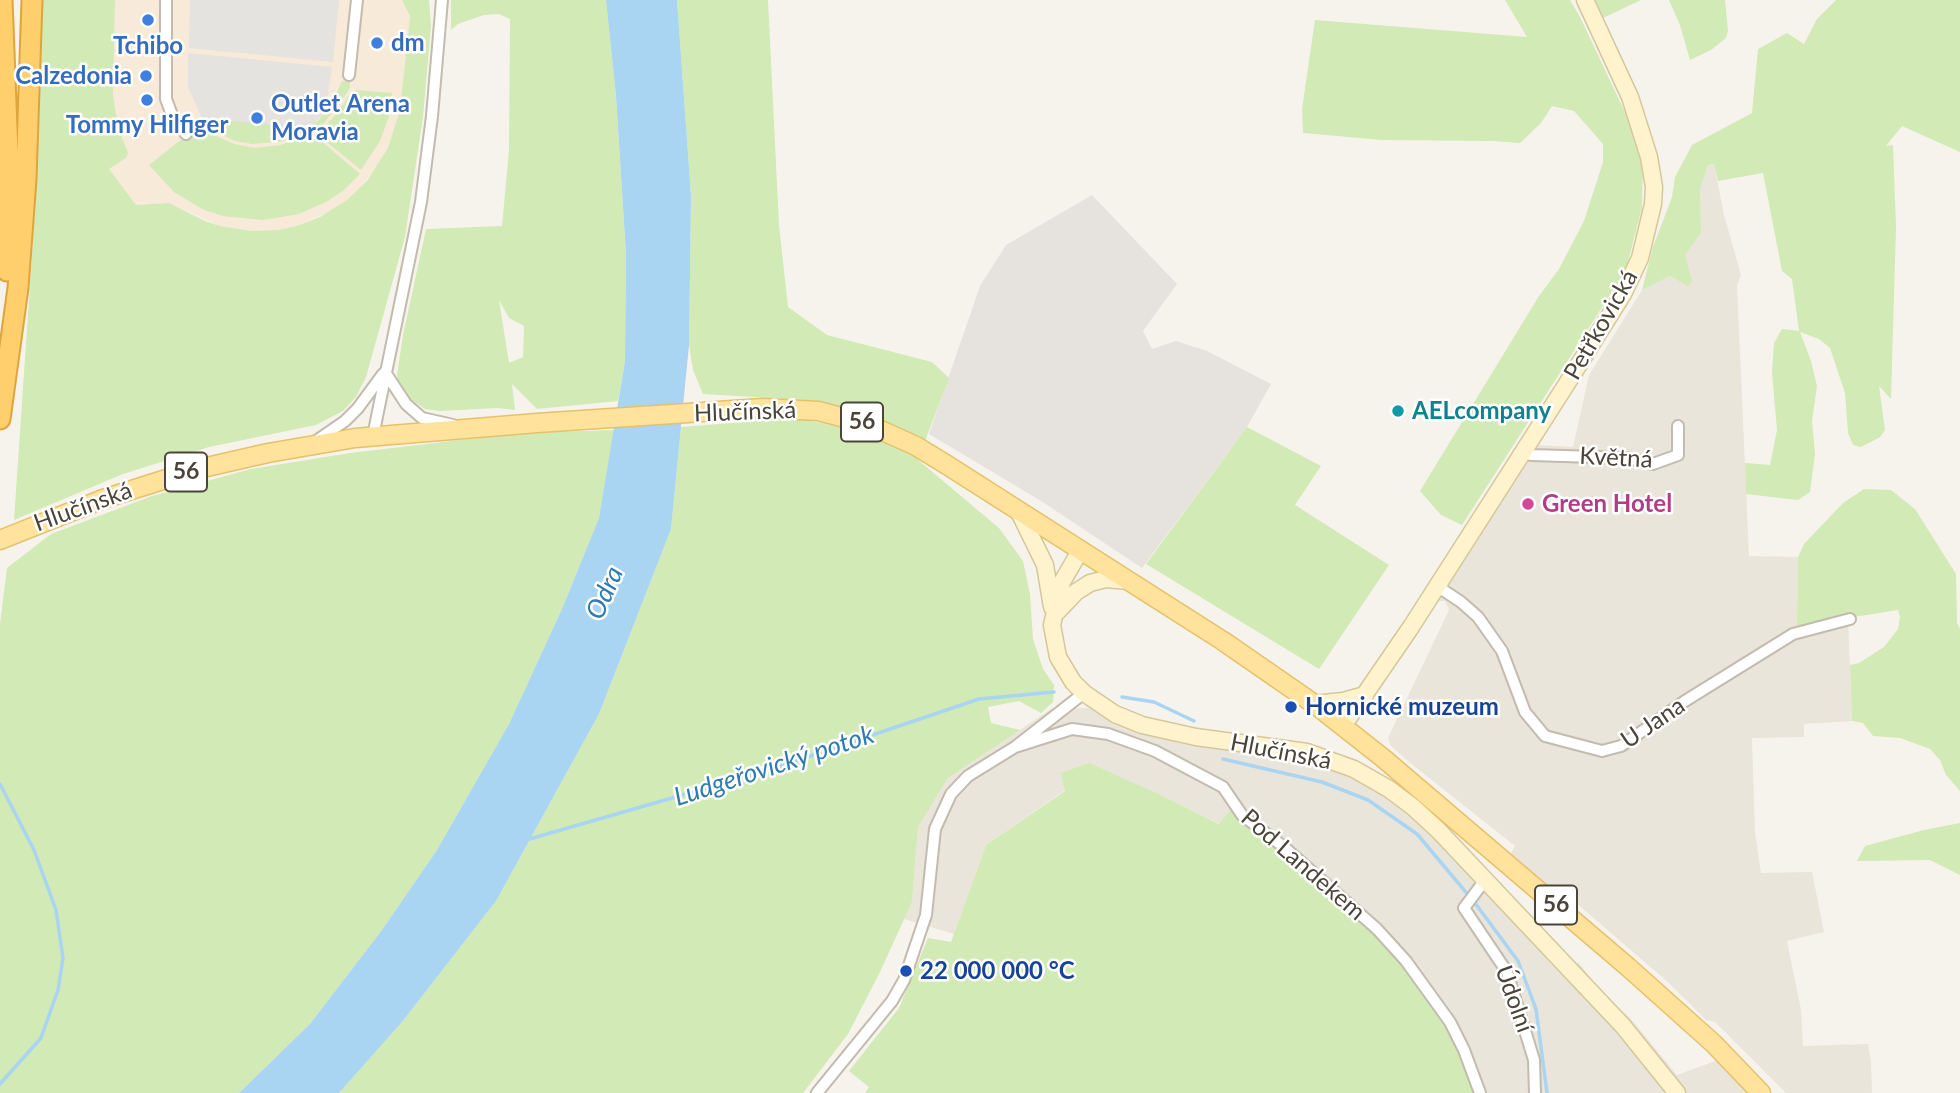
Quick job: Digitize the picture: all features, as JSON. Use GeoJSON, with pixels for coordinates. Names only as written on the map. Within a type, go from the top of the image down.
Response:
{"type":"FeatureCollection","features":[{"type":"Feature","properties":{"kind":"highway"},"geometry":{"type":"LineString","coordinates":[[0,366],[8,253],[9,180],[2,0]]}},
{"type":"Feature","properties":{"kind":"highway"},"geometry":{"type":"LineString","coordinates":[[0,419],[19,288],[32,0]]}},
{"type":"Feature","properties":{"kind":"main road","name":"Hlučínská"},"geometry":{"type":"LineString","coordinates":[[0,540],[65,513],[198,469],[311,445],[373,436],[470,428],[725,411],[802,409],[864,423],[916,446],[1231,646],[1314,704]]}},
{"type":"Feature","properties":{"kind":"main road","name":"56"},"geometry":{"type":"LineString","coordinates":[[1314,704],[1503,859],[1638,975],[1714,1044],[1760,1093]]}},
{"type":"Feature","properties":{"kind":"street"},"geometry":{"type":"LineString","coordinates":[[166,0],[166,99],[172,115],[186,134]]}},
{"type":"Feature","properties":{"kind":"street"},"geometry":{"type":"LineString","coordinates":[[349,75],[357,0]]}},
{"type":"Feature","properties":{"kind":"street"},"geometry":{"type":"LineString","coordinates":[[373,436],[421,202],[442,0]]}},
{"type":"Feature","properties":{"kind":"street","name":"Petřkovická"},"geometry":{"type":"LineString","coordinates":[[1343,726],[1523,453],[1623,294],[1640,258],[1652,213],[1654,195],[1651,167],[1639,121],[1585,0]]}},
{"type":"Feature","properties":{"kind":"street"},"geometry":{"type":"LineString","coordinates":[[385,372],[405,404],[422,418],[470,428]]}},
{"type":"Feature","properties":{"kind":"street"},"geometry":{"type":"LineString","coordinates":[[311,445],[345,421],[385,372]]}},
{"type":"Feature","properties":{"kind":"street","name":"Květná"},"geometry":{"type":"LineString","coordinates":[[1523,453],[1627,458],[1653,464],[1678,455],[1678,426]]}},
{"type":"Feature","properties":{"kind":"street"},"geometry":{"type":"LineString","coordinates":[[1018,510],[1045,565],[1053,617]]}},
{"type":"Feature","properties":{"kind":"street","name":"Hlučínská"},"geometry":{"type":"LineString","coordinates":[[1080,551],[1062,582],[1052,633],[1058,657],[1073,682],[1084,693],[1104,709],[1142,725],[1196,737],[1307,752],[1354,769],[1389,789],[1413,807],[1476,891],[1623,1026],[1677,1093]]}},
{"type":"Feature","properties":{"kind":"street"},"geometry":{"type":"LineString","coordinates":[[1053,617],[1076,592],[1090,583],[1106,579],[1129,581]]}},
{"type":"Feature","properties":{"kind":"street","name":"U Jana"},"geometry":{"type":"LineString","coordinates":[[1437,586],[1478,617],[1502,651],[1525,712],[1545,736],[1602,751],[1621,746],[1685,701],[1793,634],[1850,619]]}},
{"type":"Feature","properties":{"kind":"street","name":"Pod Landekem"},"geometry":{"type":"LineString","coordinates":[[817,1093],[892,1001],[904,980],[926,915],[935,829],[951,794],[968,776],[1015,747],[1084,693]]}},
{"type":"Feature","properties":{"kind":"street"},"geometry":{"type":"LineString","coordinates":[[1314,704],[1365,695]]}},
{"type":"Feature","properties":{"kind":"street","name":"Pod Landekem"},"geometry":{"type":"LineString","coordinates":[[1015,747],[1072,729],[1108,734],[1155,751],[1223,787],[1242,815],[1284,847],[1377,929],[1406,961],[1450,1022],[1480,1093]]}},
{"type":"Feature","properties":{"kind":"street","name":"Údolní"},"geometry":{"type":"LineString","coordinates":[[1476,891],[1464,908],[1501,960],[1516,994],[1534,1060],[1535,1093]]}},
{"type":"Feature","properties":{"kind":"shaded area","name":"Outlet Arena Moravia"},"geometry":{"type":"Polygon","coordinates":[[[115,0],[402,0],[410,16],[400,110],[382,160],[357,192],[335,209],[297,226],[278,230],[252,231],[220,226],[169,203],[136,205],[109,169],[126,158],[128,153],[118,127],[113,95],[115,0]]]}},
{"type":"Feature","properties":{"kind":"shaded area"},"geometry":{"type":"Polygon","coordinates":[[[190,0],[339,0],[333,62],[189,48],[190,0]]]}},
{"type":"Feature","properties":{"kind":"shaded area"},"geometry":{"type":"Polygon","coordinates":[[[188,53],[332,67],[325,113],[304,128],[202,118],[188,87],[188,53]]]}},
{"type":"Feature","properties":{"kind":"shaded area"},"geometry":{"type":"Polygon","coordinates":[[[1714,164],[1724,215],[1741,275],[1737,285],[1749,556],[1798,557],[1797,626],[1848,616],[1852,721],[1804,724],[1804,737],[1752,738],[1755,832],[1761,873],[1812,872],[1824,932],[1787,941],[1801,1010],[1803,1046],[1868,1044],[1872,1093],[1786,1093],[1715,1022],[1706,1020],[1669,983],[1575,902],[1569,905],[1510,855],[1515,846],[1409,762],[1390,745],[1388,738],[1449,610],[1445,601],[1437,601],[1539,445],[1573,447],[1589,375],[1642,290],[1670,276],[1677,280],[1685,255],[1701,233],[1700,189],[1708,165],[1714,164]]]}},
{"type":"Feature","properties":{"kind":"shaded area"},"geometry":{"type":"Polygon","coordinates":[[[1092,195],[1177,284],[1143,331],[1152,349],[1176,341],[1207,351],[1271,384],[1247,427],[1142,568],[1041,501],[929,434],[980,286],[1006,245],[1092,195]]]}},
{"type":"Feature","properties":{"kind":"shaded area"},"geometry":{"type":"Polygon","coordinates":[[[1090,708],[1124,727],[1182,744],[1304,759],[1336,770],[1367,786],[1417,819],[1563,974],[1578,962],[1601,991],[1631,1019],[1677,1075],[1718,1060],[1748,1093],[1476,1093],[1232,808],[1220,824],[1165,797],[1065,790],[986,845],[954,934],[904,919],[912,902],[918,827],[948,778],[1051,709],[1090,708]]]}},
{"type":"Feature","properties":{"kind":"green space"},"geometry":{"type":"Polygon","coordinates":[[[43,0],[115,0],[113,95],[118,127],[128,153],[126,158],[109,169],[136,205],[169,203],[205,221],[252,231],[278,230],[320,217],[347,200],[367,181],[388,148],[400,110],[410,16],[402,0],[429,0],[431,26],[423,117],[405,237],[366,377],[356,397],[343,411],[316,425],[209,447],[123,474],[14,520],[33,241],[43,0]]]}},
{"type":"Feature","properties":{"kind":"green space"},"geometry":{"type":"Polygon","coordinates":[[[451,0],[606,0],[616,96],[626,254],[625,361],[618,401],[537,409],[512,384],[515,410],[498,408],[439,411],[425,409],[409,398],[398,382],[403,335],[426,229],[502,226],[509,150],[510,19],[499,14],[484,15],[458,24],[451,30],[451,0]],[[499,300],[509,363],[523,357],[524,326],[509,318],[499,300]]]}},
{"type":"Feature","properties":{"kind":"green space"},"geometry":{"type":"Polygon","coordinates":[[[677,0],[768,0],[779,225],[788,307],[827,335],[932,362],[949,378],[925,441],[874,417],[833,404],[703,394],[693,370],[689,345],[691,196],[677,0]]]}},
{"type":"Feature","properties":{"kind":"green space"},"geometry":{"type":"Polygon","coordinates":[[[1505,0],[1570,0],[1639,142],[1643,158],[1642,207],[1626,270],[1462,525],[1441,515],[1420,491],[1539,296],[1559,269],[1584,221],[1603,162],[1603,144],[1574,111],[1552,106],[1541,123],[1520,143],[1382,140],[1303,133],[1302,109],[1315,20],[1527,37],[1505,0]]]}},
{"type":"Feature","properties":{"kind":"green space"},"geometry":{"type":"Polygon","coordinates":[[[1595,0],[1641,0],[1603,18],[1595,0]]]}},
{"type":"Feature","properties":{"kind":"green space"},"geometry":{"type":"Polygon","coordinates":[[[1669,0],[1725,0],[1728,31],[1726,38],[1711,50],[1690,60],[1680,25],[1669,0]]]}},
{"type":"Feature","properties":{"kind":"green space"},"geometry":{"type":"Polygon","coordinates":[[[1836,0],[1960,0],[1960,152],[1902,126],[1886,146],[1893,145],[1896,227],[1891,399],[1879,386],[1885,430],[1880,437],[1861,447],[1853,445],[1848,433],[1845,393],[1830,348],[1819,339],[1800,332],[1817,386],[1812,421],[1815,454],[1810,492],[1798,500],[1746,494],[1745,463],[1770,465],[1777,430],[1772,373],[1774,343],[1782,329],[1799,331],[1792,279],[1782,271],[1763,173],[1718,181],[1714,164],[1708,165],[1700,189],[1701,233],[1685,255],[1692,281],[1688,286],[1670,276],[1642,290],[1653,247],[1672,197],[1675,177],[1692,145],[1752,113],[1758,49],[1787,33],[1804,44],[1817,19],[1836,0]]]}},
{"type":"Feature","properties":{"kind":"green space"},"geometry":{"type":"Polygon","coordinates":[[[342,81],[350,82],[350,88],[321,127],[307,135],[278,142],[252,144],[235,141],[199,124],[202,118],[307,127],[319,120],[331,105],[342,81]]]}},
{"type":"Feature","properties":{"kind":"green space"},"geometry":{"type":"Polygon","coordinates":[[[356,90],[392,93],[389,116],[380,141],[361,170],[319,133],[351,92],[356,90]]]}},
{"type":"Feature","properties":{"kind":"green space"},"geometry":{"type":"Polygon","coordinates":[[[197,127],[234,144],[254,148],[280,145],[316,134],[360,174],[344,190],[326,202],[299,214],[263,220],[223,216],[202,209],[174,192],[149,165],[197,127]]]}},
{"type":"Feature","properties":{"kind":"green space"},"geometry":{"type":"Polygon","coordinates":[[[796,418],[855,430],[911,454],[999,528],[1023,561],[1030,594],[1033,639],[1043,669],[1054,685],[1053,702],[1041,713],[1019,701],[988,707],[991,723],[1020,730],[948,778],[918,827],[912,902],[848,1034],[803,1093],[339,1093],[402,1022],[496,901],[599,714],[671,529],[681,427],[796,418]]]}},
{"type":"Feature","properties":{"kind":"green space"},"geometry":{"type":"Polygon","coordinates":[[[1247,427],[1321,466],[1295,505],[1389,565],[1319,669],[1146,564],[1247,427]]]}},
{"type":"Feature","properties":{"kind":"green space"},"geometry":{"type":"Polygon","coordinates":[[[614,430],[599,518],[562,609],[509,724],[437,850],[382,930],[310,1024],[239,1093],[0,1093],[0,624],[7,568],[51,534],[152,496],[251,469],[350,453],[520,433],[614,430]]]}},
{"type":"Feature","properties":{"kind":"green space"},"geometry":{"type":"Polygon","coordinates":[[[1864,489],[1891,490],[1915,509],[1956,574],[1957,623],[1960,629],[1960,791],[1930,749],[1900,738],[1873,736],[1863,723],[1852,721],[1850,665],[1859,663],[1884,647],[1898,629],[1898,610],[1797,626],[1798,557],[1804,544],[1843,503],[1864,489]]]}},
{"type":"Feature","properties":{"kind":"green space"},"geometry":{"type":"Polygon","coordinates":[[[1089,763],[1219,824],[1233,807],[1375,932],[1409,971],[1447,1025],[1476,1093],[865,1093],[869,1087],[849,1071],[899,1008],[928,938],[951,942],[986,845],[1065,791],[1061,773],[1089,763]]]}},
{"type":"Feature","properties":{"kind":"green space"},"geometry":{"type":"Polygon","coordinates":[[[1960,823],[1960,875],[1930,860],[1857,861],[1865,846],[1960,823]]]}},
{"type":"Feature","properties":{"kind":"water","name":"Odra"},"geometry":{"type":"Polygon","coordinates":[[[606,0],[677,0],[691,196],[689,345],[671,529],[599,714],[496,901],[402,1022],[339,1093],[239,1093],[310,1024],[382,930],[437,850],[509,724],[562,609],[599,518],[625,361],[626,254],[616,96],[606,0]]]}},
{"type":"Feature","properties":{"kind":"waterway","name":"Ludgeřovický potok"},"geometry":{"type":"LineString","coordinates":[[526,840],[766,771],[979,699],[1054,692]]}},
{"type":"Feature","properties":{"kind":"waterway","name":"Ludgeřovický potok"},"geometry":{"type":"LineString","coordinates":[[1122,697],[1154,702],[1194,721]]}},
{"type":"Feature","properties":{"kind":"waterway","name":"Ludgeřovický potok"},"geometry":{"type":"LineString","coordinates":[[1223,759],[1322,782],[1368,800],[1417,834],[1475,903],[1518,961],[1536,1009],[1547,1093]]}},
{"type":"Feature","properties":{"kind":"waterway"},"geometry":{"type":"LineString","coordinates":[[0,784],[34,850],[56,910],[63,958],[58,990],[41,1038],[0,1084]]}},
{"type":"Feature","properties":{"kind":"place","name":"Tchibo"},"geometry":{"type":"Point","coordinates":[148,20]}},
{"type":"Feature","properties":{"kind":"place","name":"dm"},"geometry":{"type":"Point","coordinates":[377,43]}},
{"type":"Feature","properties":{"kind":"place","name":"Calzedonia"},"geometry":{"type":"Point","coordinates":[146,76]}},
{"type":"Feature","properties":{"kind":"place","name":"Tommy Hilfiger"},"geometry":{"type":"Point","coordinates":[147,100]}},
{"type":"Feature","properties":{"kind":"place","name":"Outlet Arena Moravia"},"geometry":{"type":"Point","coordinates":[257,118]}},
{"type":"Feature","properties":{"kind":"place","name":"AELcompany"},"geometry":{"type":"Point","coordinates":[1398,411]}},
{"type":"Feature","properties":{"kind":"place","name":"Green Hotel"},"geometry":{"type":"Point","coordinates":[1528,504]}},
{"type":"Feature","properties":{"kind":"place","name":"Hornické muzeum"},"geometry":{"type":"Point","coordinates":[1291,707]}},
{"type":"Feature","properties":{"kind":"place","name":"22 000 000 °C"},"geometry":{"type":"Point","coordinates":[906,971]}}]}
